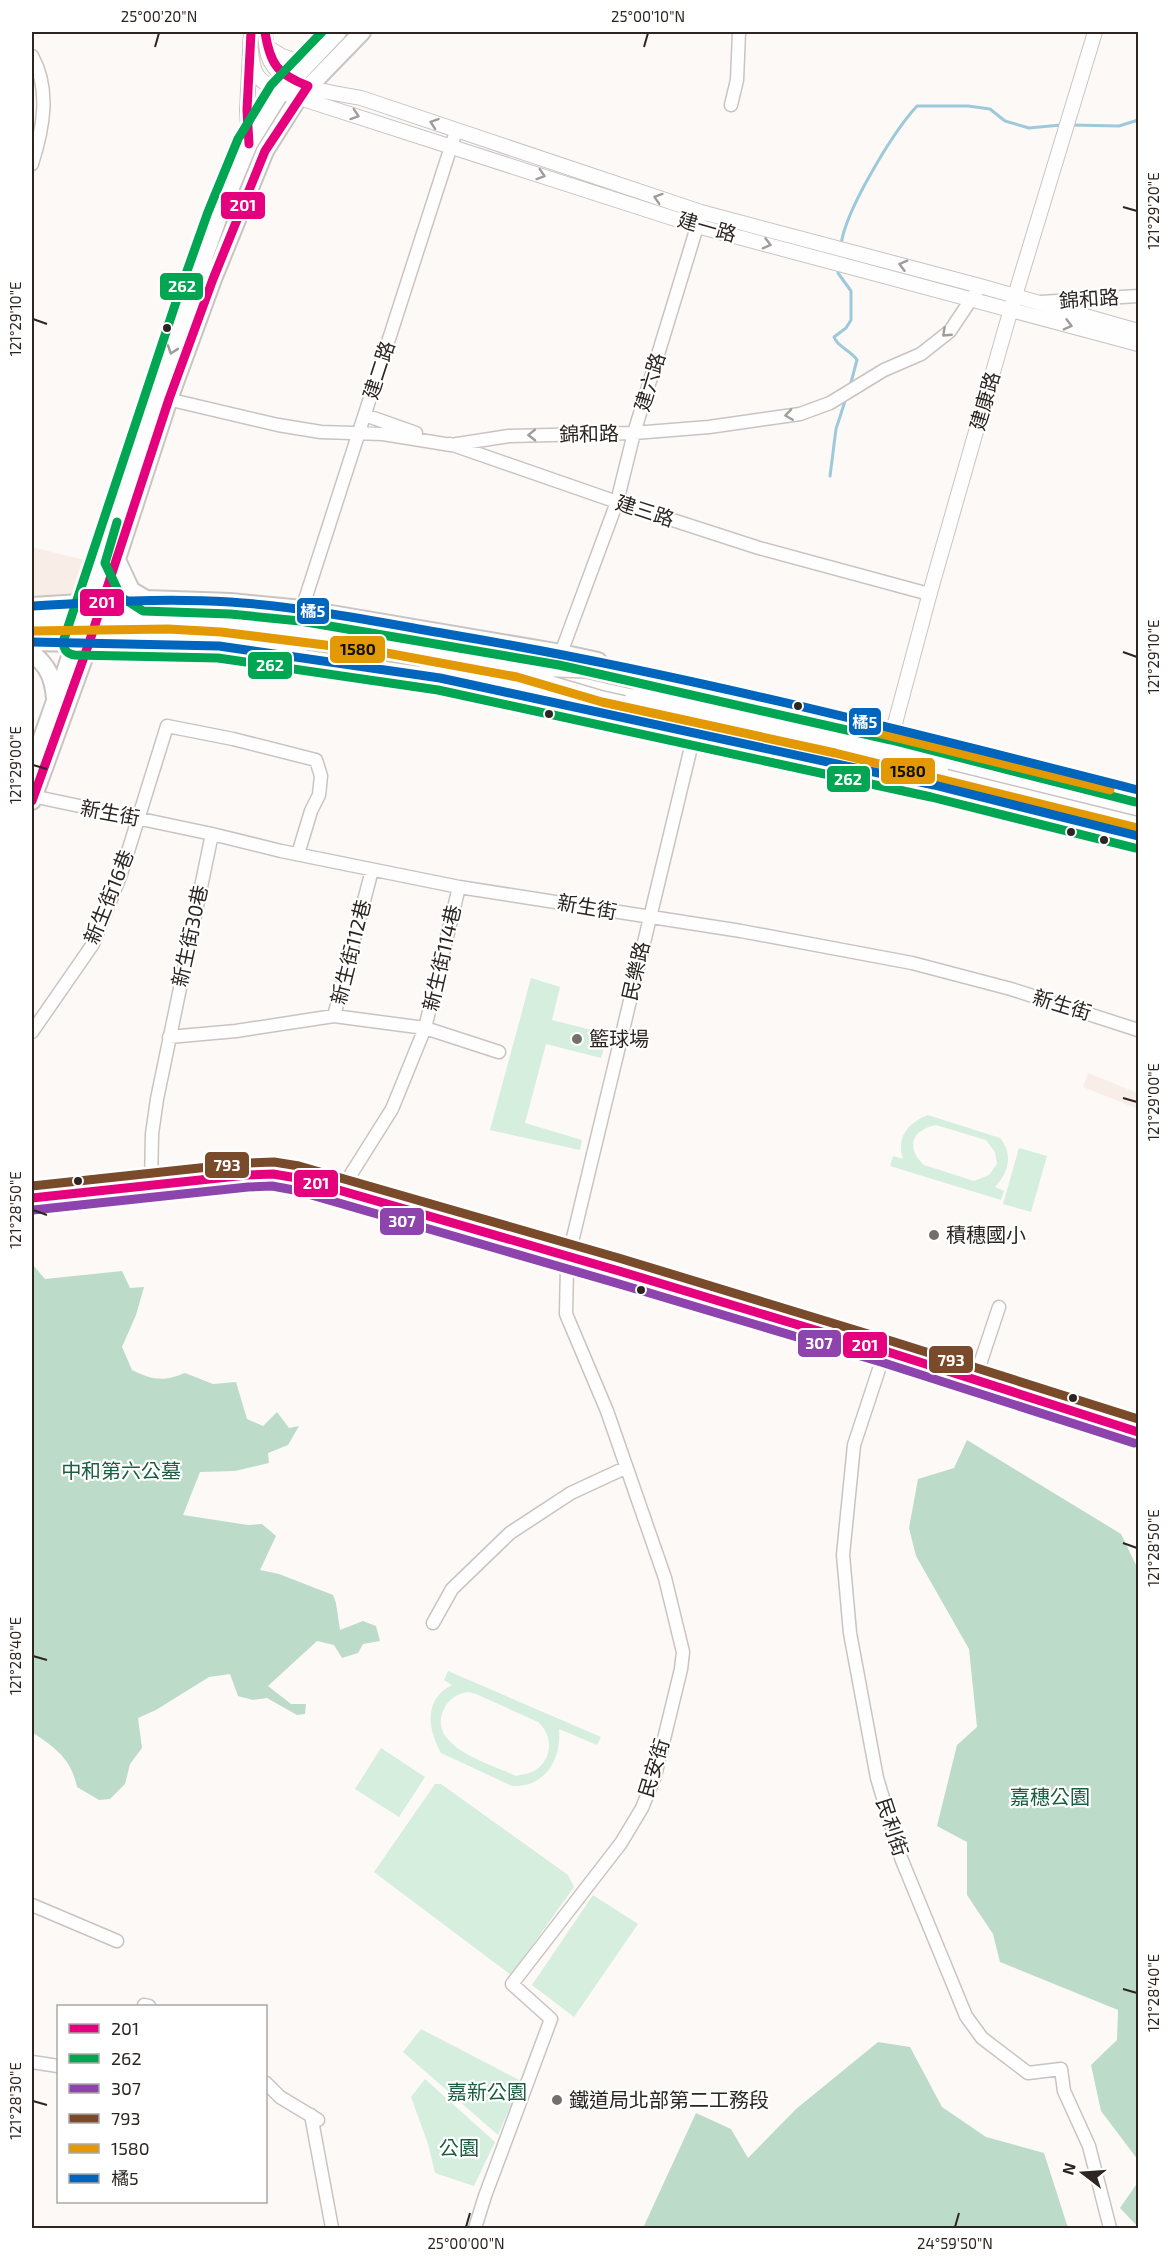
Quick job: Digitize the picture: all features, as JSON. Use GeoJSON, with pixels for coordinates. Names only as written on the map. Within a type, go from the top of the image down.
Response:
{"type":"FeatureCollection","features":[{"type":"Feature","properties":{"kind":"highway"},"geometry":{"type":"LineString","coordinates":[[34,610],[239,619],[357,636],[939,763]]}},
{"type":"Feature","properties":{"kind":"highway"},"geometry":{"type":"LineString","coordinates":[[33,642],[168,629],[221,632],[524,671],[587,668],[932,745],[1138,797]]}},
{"type":"Feature","properties":{"kind":"highway"},"geometry":{"type":"LineString","coordinates":[[524,671],[602,702],[835,753],[1138,828]]}},
{"type":"Feature","properties":{"kind":"highway"},"geometry":{"type":"LineString","coordinates":[[888,749],[1138,811]]}},
{"type":"Feature","properties":{"kind":"main road"},"geometry":{"type":"LineString","coordinates":[[95,603],[117,560],[162,398],[265,151],[298,90],[306,64],[338,32]]}},
{"type":"Feature","properties":{"kind":"main road"},"geometry":{"type":"LineString","coordinates":[[32,798],[219,216],[249,144],[298,90],[326,69],[362,32]]}},
{"type":"Feature","properties":{"kind":"main road"},"geometry":{"type":"LineString","coordinates":[[117,560],[131,590],[146,599]]}},
{"type":"Feature","properties":{"kind":"main road"},"geometry":{"type":"LineString","coordinates":[[34,610],[146,599],[231,602],[302,609],[561,653],[894,728],[1138,790]]}},
{"type":"Feature","properties":{"kind":"main road"},"geometry":{"type":"LineString","coordinates":[[34,610],[88,624],[169,622],[223,625],[348,640],[429,653],[701,707],[888,749]]}},
{"type":"Feature","properties":{"kind":"main road"},"geometry":{"type":"LineString","coordinates":[[33,642],[88,624]]}},
{"type":"Feature","properties":{"kind":"main road"},"geometry":{"type":"LineString","coordinates":[[33,642],[219,646],[440,678],[881,773],[1138,836]]}},
{"type":"Feature","properties":{"kind":"main road"},"geometry":{"type":"LineString","coordinates":[[33,642],[53,678],[55,700]]}},
{"type":"Feature","properties":{"kind":"main road"},"geometry":{"type":"LineString","coordinates":[[32,766],[55,700],[82,643]]}},
{"type":"Feature","properties":{"kind":"street"},"geometry":{"type":"LineString","coordinates":[[265,32],[272,64],[298,90]]}},
{"type":"Feature","properties":{"kind":"street"},"geometry":{"type":"LineString","coordinates":[[730,105],[737,80],[739,32]]}},
{"type":"Feature","properties":{"kind":"street","name":"建康路"},"geometry":{"type":"LineString","coordinates":[[881,773],[1011,309],[1095,32]]}},
{"type":"Feature","properties":{"kind":"street"},"geometry":{"type":"LineString","coordinates":[[251,37],[252,65],[256,77],[261,81],[298,90]]}},
{"type":"Feature","properties":{"kind":"street"},"geometry":{"type":"LineString","coordinates":[[249,144],[247,110],[251,37]]}},
{"type":"Feature","properties":{"kind":"street"},"geometry":{"type":"LineString","coordinates":[[267,47],[282,56],[306,64]]}},
{"type":"Feature","properties":{"kind":"street"},"geometry":{"type":"LineString","coordinates":[[32,56],[41,81],[44,109],[41,132],[32,164]]}},
{"type":"Feature","properties":{"kind":"street","name":"建一路"},"geometry":{"type":"LineString","coordinates":[[298,90],[361,98],[699,219],[841,249],[1138,331]]}},
{"type":"Feature","properties":{"kind":"street","name":"建一路"},"geometry":{"type":"LineString","coordinates":[[298,90],[451,146],[699,219],[839,264],[1138,344]]}},
{"type":"Feature","properties":{"kind":"street","name":"建二路"},"geometry":{"type":"LineString","coordinates":[[302,609],[456,131]]}},
{"type":"Feature","properties":{"kind":"street","name":"建六路"},"geometry":{"type":"LineString","coordinates":[[561,653],[617,502],[634,433],[699,219]]}},
{"type":"Feature","properties":{"kind":"street","name":"錦和路"},"geometry":{"type":"LineString","coordinates":[[162,398],[278,425],[321,432],[393,435],[451,445],[509,435],[634,433],[709,427],[800,414],[830,403],[884,370],[921,354],[950,331],[980,286]]}},
{"type":"Feature","properties":{"kind":"street","name":"錦和路"},"geometry":{"type":"LineString","coordinates":[[1039,302],[1138,296]]}},
{"type":"Feature","properties":{"kind":"street","name":"建三路"},"geometry":{"type":"LineString","coordinates":[[365,415],[617,502],[759,548],[930,594]]}},
{"type":"Feature","properties":{"kind":"street","name":"民樂路"},"geometry":{"type":"LineString","coordinates":[[568,1257],[707,685]]}},
{"type":"Feature","properties":{"kind":"street","name":"新生街16巷"},"geometry":{"type":"LineString","coordinates":[[32,1032],[93,944],[121,874],[167,726],[233,739],[316,760],[321,776],[319,795],[311,811],[298,854]]}},
{"type":"Feature","properties":{"kind":"street","name":"新生街"},"geometry":{"type":"LineString","coordinates":[[32,798],[138,818],[459,887],[820,945],[912,963],[1011,988],[1138,1030]]}},
{"type":"Feature","properties":{"kind":"street","name":"新生街30巷"},"geometry":{"type":"LineString","coordinates":[[151,1185],[152,1134],[169,1037],[212,834]]}},
{"type":"Feature","properties":{"kind":"street","name":"新生街112巷"},"geometry":{"type":"LineString","coordinates":[[372,870],[334,1016],[425,1028],[500,1052]]}},
{"type":"Feature","properties":{"kind":"street","name":"新生街114巷"},"geometry":{"type":"LineString","coordinates":[[341,1190],[393,1109],[425,1028],[459,887]]}},
{"type":"Feature","properties":{"kind":"street"},"geometry":{"type":"LineString","coordinates":[[169,1037],[236,1031],[334,1016]]}},
{"type":"Feature","properties":{"kind":"street"},"geometry":{"type":"LineString","coordinates":[[32,1198],[273,1174],[305,1180],[885,1351],[1138,1432]]}},
{"type":"Feature","properties":{"kind":"street","name":"民安街"},"geometry":{"type":"LineString","coordinates":[[475,2229],[485,2196],[551,2019],[512,1984],[621,1843],[642,1808],[655,1776],[683,1652],[665,1578],[607,1411],[566,1314],[568,1257]]}},
{"type":"Feature","properties":{"kind":"street"},"geometry":{"type":"LineString","coordinates":[[975,1379],[999,1307]]}},
{"type":"Feature","properties":{"kind":"street","name":"民利街"},"geometry":{"type":"LineString","coordinates":[[885,1351],[854,1445],[843,1555],[850,1633],[877,1779],[901,1858],[966,2016],[982,2038],[1028,2073],[1061,2069],[1064,2091],[1089,2146],[1110,2229]]}},
{"type":"Feature","properties":{"kind":"street"},"geometry":{"type":"LineString","coordinates":[[433,1623],[452,1589],[510,1533],[571,1493],[625,1468]]}},
{"type":"Feature","properties":{"kind":"street"},"geometry":{"type":"LineString","coordinates":[[32,1905],[117,1941]]}},
{"type":"Feature","properties":{"kind":"street"},"geometry":{"type":"LineString","coordinates":[[32,2061],[57,2066]]}},
{"type":"Feature","properties":{"kind":"street"},"geometry":{"type":"LineString","coordinates":[[267,2084],[280,2097],[315,2118],[332,2229]]}},
{"type":"Feature","properties":{"kind":"shaded area"},"geometry":{"type":"Polygon","coordinates":[[[32,547],[97,563],[86,589],[56,602],[32,600],[32,547]]]}},
{"type":"Feature","properties":{"kind":"shaded area"},"geometry":{"type":"Polygon","coordinates":[[[1088,1073],[1138,1093],[1138,1109],[1083,1087],[1088,1073]]]}},
{"type":"Feature","properties":{"kind":"green space"},"geometry":{"type":"Polygon","coordinates":[[[531,978],[560,987],[552,1020],[608,1034],[601,1058],[546,1044],[525,1123],[582,1140],[580,1150],[490,1130],[531,978]]]}},
{"type":"Feature","properties":{"kind":"green space"},"geometry":{"type":"Polygon","coordinates":[[[928,1115],[1000,1138],[1008,1157],[1006,1170],[995,1187],[1004,1191],[1001,1200],[890,1166],[893,1156],[903,1159],[901,1144],[905,1132],[928,1115]],[[936,1125],[921,1131],[914,1140],[913,1146],[914,1152],[924,1165],[974,1181],[989,1175],[997,1164],[995,1152],[986,1140],[936,1125]]]}},
{"type":"Feature","properties":{"kind":"green space"},"geometry":{"type":"Polygon","coordinates":[[[1019,1148],[1047,1156],[1031,1212],[1003,1204],[1019,1148]]]}},
{"type":"Feature","properties":{"kind":"green space","name":"中和第六公墓"},"geometry":{"type":"Polygon","coordinates":[[[34,1266],[45,1279],[122,1271],[130,1288],[144,1287],[136,1315],[122,1347],[132,1370],[158,1379],[171,1378],[185,1373],[213,1384],[236,1382],[247,1419],[263,1426],[277,1412],[289,1428],[299,1426],[288,1445],[268,1453],[269,1463],[235,1471],[200,1472],[183,1515],[248,1525],[262,1524],[276,1536],[260,1570],[279,1574],[333,1595],[340,1630],[363,1621],[376,1626],[380,1641],[363,1644],[358,1653],[342,1658],[334,1645],[317,1641],[268,1686],[291,1704],[306,1704],[305,1714],[297,1715],[267,1698],[253,1700],[238,1696],[230,1674],[209,1677],[156,1710],[138,1718],[142,1748],[130,1764],[125,1784],[110,1799],[99,1800],[77,1787],[71,1768],[66,1761],[55,1749],[32,1732],[32,1269],[34,1266]]]}},
{"type":"Feature","properties":{"kind":"green space","name":"嘉穗公園"},"geometry":{"type":"Polygon","coordinates":[[[967,1440],[1121,1534],[1138,1569],[1138,2160],[1101,2111],[1091,2065],[1117,2040],[1118,2010],[1000,1962],[993,1934],[967,1895],[967,1842],[937,1826],[957,1745],[977,1727],[969,1649],[916,1556],[909,1528],[918,1479],[954,1468],[967,1440]]]}},
{"type":"Feature","properties":{"kind":"green space"},"geometry":{"type":"Polygon","coordinates":[[[448,1671],[601,1737],[597,1745],[559,1729],[558,1751],[549,1770],[534,1782],[512,1786],[441,1753],[433,1735],[431,1716],[436,1698],[452,1685],[444,1680],[448,1671]],[[469,1692],[454,1697],[444,1709],[441,1722],[444,1734],[452,1744],[478,1760],[516,1776],[529,1773],[542,1765],[549,1746],[543,1727],[538,1722],[469,1692]]]}},
{"type":"Feature","properties":{"kind":"green space"},"geometry":{"type":"Polygon","coordinates":[[[381,1748],[425,1777],[399,1817],[355,1789],[381,1748]]]}},
{"type":"Feature","properties":{"kind":"green space"},"geometry":{"type":"Polygon","coordinates":[[[435,1784],[441,1784],[568,1875],[574,1887],[511,1975],[374,1872],[435,1784]]]}},
{"type":"Feature","properties":{"kind":"green space"},"geometry":{"type":"Polygon","coordinates":[[[593,1895],[638,1924],[574,2017],[532,1985],[593,1895]]]}},
{"type":"Feature","properties":{"kind":"green space","name":"嘉新公園"},"geometry":{"type":"Polygon","coordinates":[[[421,2029],[521,2081],[498,2135],[403,2052],[421,2029]]]}},
{"type":"Feature","properties":{"kind":"green space"},"geometry":{"type":"Polygon","coordinates":[[[878,2042],[910,2047],[942,2107],[986,2137],[1044,2153],[1068,2228],[643,2228],[696,2113],[731,2129],[748,2158],[796,2109],[878,2042]]]}},
{"type":"Feature","properties":{"kind":"green space","name":"公園"},"geometry":{"type":"Polygon","coordinates":[[[425,2079],[495,2142],[474,2186],[435,2173],[428,2144],[411,2097],[425,2079]]]}},
{"type":"Feature","properties":{"kind":"green space"},"geometry":{"type":"Polygon","coordinates":[[[1138,2182],[1138,2227],[1120,2208],[1138,2182]]]}},
{"type":"Feature","properties":{"kind":"waterway"},"geometry":{"type":"LineString","coordinates":[[841,245],[844,230],[860,193],[883,152],[917,106],[968,106],[990,109],[1005,121],[1029,128],[1061,125]]}},
{"type":"Feature","properties":{"kind":"waterway"},"geometry":{"type":"LineString","coordinates":[[1071,125],[1119,126],[1138,120]]}},
{"type":"Feature","properties":{"kind":"waterway"},"geometry":{"type":"LineString","coordinates":[[839,269],[838,273],[851,291],[851,320],[846,328],[834,337],[838,344],[857,360],[850,386]]}},
{"type":"Feature","properties":{"kind":"waterway"},"geometry":{"type":"LineString","coordinates":[[830,476],[836,429],[846,398]]}},
{"type":"Feature","properties":{"kind":"transit line","name":"201"},"geometry":{"type":"LineString","coordinates":[[249,144],[247,110],[251,32]]}},
{"type":"Feature","properties":{"kind":"transit line","name":"201"},"geometry":{"type":"LineString","coordinates":[[32,801],[89,643],[169,399],[213,279],[265,151],[308,86],[289,77],[277,66],[269,52],[265,32]]}},
{"type":"Feature","properties":{"kind":"transit line","name":"262"},"geometry":{"type":"LineString","coordinates":[[322,32],[271,85],[238,139],[208,212],[176,302],[64,639],[65,650],[75,655],[218,658],[438,690],[931,797],[1135,848]]}},
{"type":"Feature","properties":{"kind":"transit line","name":"262"},"geometry":{"type":"LineString","coordinates":[[117,522],[105,563],[121,597],[143,611],[230,614],[300,621],[559,665],[891,740],[1135,802]]}},
{"type":"Feature","properties":{"kind":"transit line","name":"橘5"},"geometry":{"type":"LineString","coordinates":[[32,606],[180,600],[259,604],[345,616],[630,668],[885,727],[1138,790]]}},
{"type":"Feature","properties":{"kind":"transit line","name":"1580"},"geometry":{"type":"LineString","coordinates":[[32,631],[168,629],[221,632],[381,652],[517,677],[602,702],[835,753],[1138,828]]}},
{"type":"Feature","properties":{"kind":"transit line","name":"橘5"},"geometry":{"type":"LineString","coordinates":[[32,642],[219,646],[440,678],[934,785],[1138,836]]}},
{"type":"Feature","properties":{"kind":"transit line","name":"1580"},"geometry":{"type":"LineString","coordinates":[[861,729],[1110,790]]}},
{"type":"Feature","properties":{"kind":"transit line","name":"793"},"geometry":{"type":"LineString","coordinates":[[32,1186],[246,1163],[274,1162],[299,1166],[622,1259],[1138,1419]]}},
{"type":"Feature","properties":{"kind":"transit line","name":"201"},"geometry":{"type":"LineString","coordinates":[[32,1198],[247,1175],[273,1174],[297,1178],[885,1351],[1138,1432]]}},
{"type":"Feature","properties":{"kind":"transit line","name":"307"},"geometry":{"type":"LineString","coordinates":[[33,1210],[248,1187],[272,1186],[294,1190],[881,1362],[1134,1443]]}},
{"type":"Feature","properties":{"kind":"place","name":"籃球場"},"geometry":{"type":"Point","coordinates":[577,1039]}},
{"type":"Feature","properties":{"kind":"place","name":"積穗國小"},"geometry":{"type":"Point","coordinates":[934,1235]}},
{"type":"Feature","properties":{"kind":"place","name":"鐵道局北部第二工務段"},"geometry":{"type":"Point","coordinates":[557,2100]}}]}
